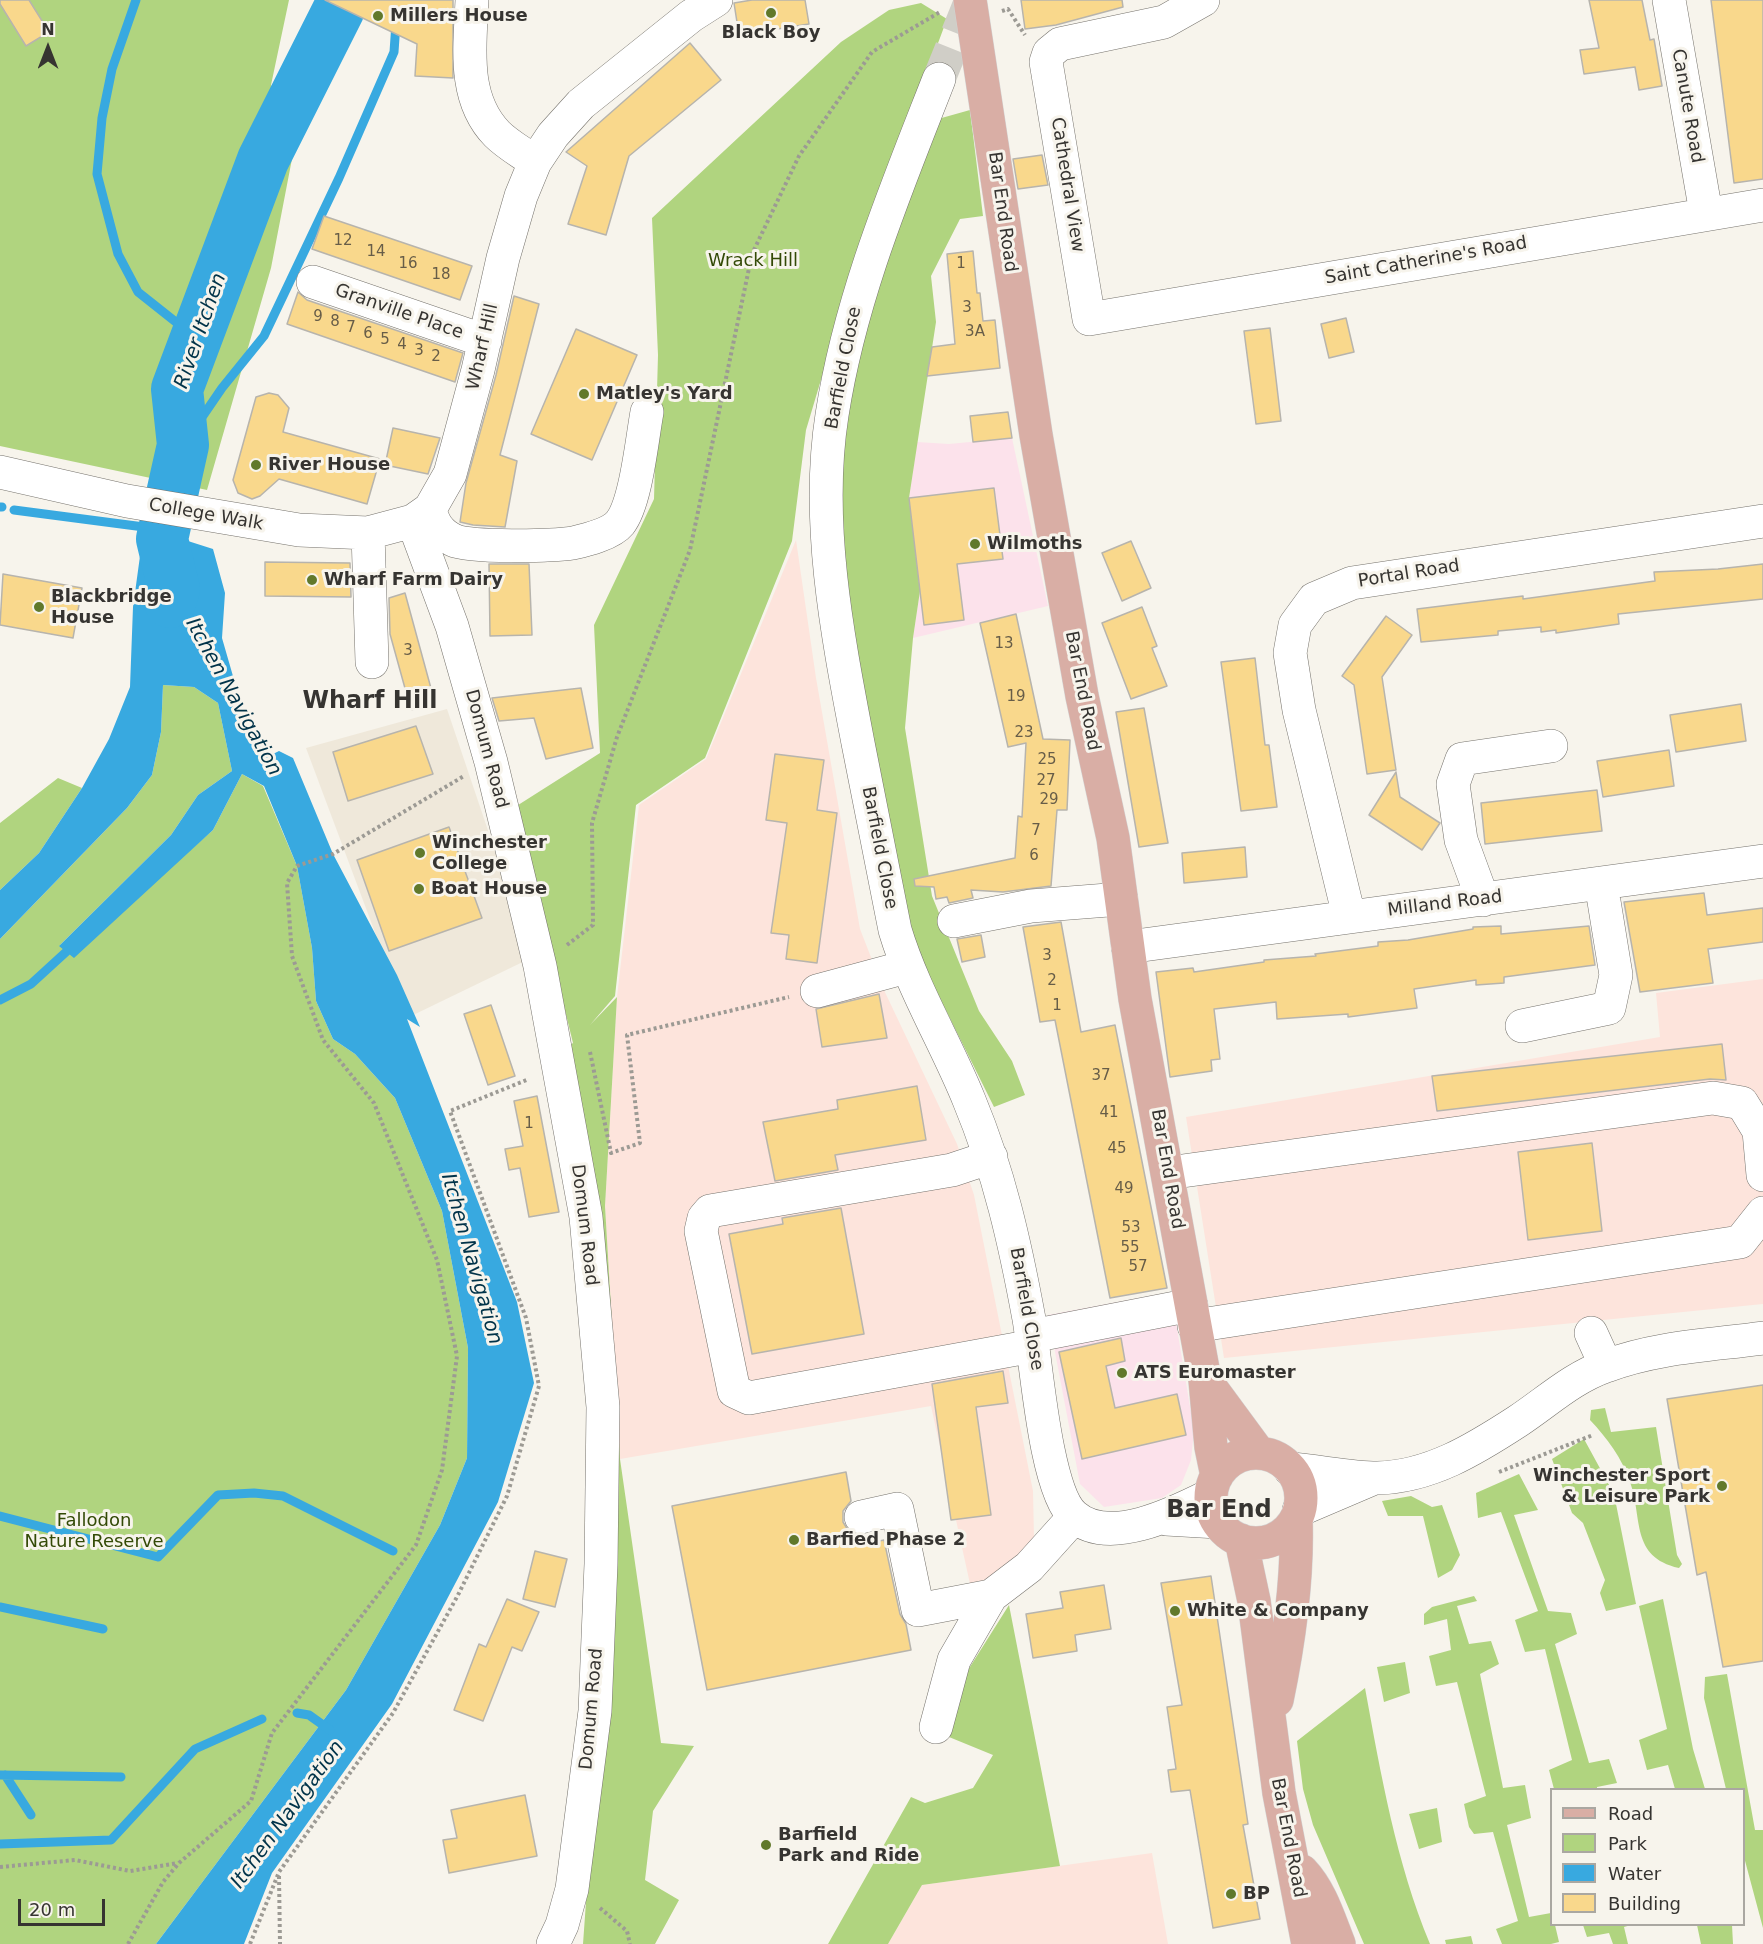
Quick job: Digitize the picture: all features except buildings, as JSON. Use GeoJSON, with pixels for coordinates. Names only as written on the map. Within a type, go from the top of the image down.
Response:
{"type":"FeatureCollection","features":[{"type":"Feature","properties":{"kind":"main road","name":"Bar End Road"},"geometry":{"type":"LineString","coordinates":[[968,8],[1036,435],[1082,696],[1111,830],[1135,999],[1205,1380],[1211,1448],[1222,1508],[1254,1601],[1279,1793],[1308,1944]]}},
{"type":"Feature","properties":{"kind":"main road","name":"Bar End Road"},"geometry":{"type":"LineString","coordinates":[[1205,1380],[1259,1453]]}},
{"type":"Feature","properties":{"kind":"main road"},"geometry":{"type":"LineString","coordinates":[[1259,1453],[1271,1455],[1290,1469],[1299,1484],[1297,1514],[1283,1533],[1266,1542],[1222,1508],[1234,1458],[1259,1453]]}},
{"type":"Feature","properties":{"kind":"main road","name":"Bar End Road"},"geometry":{"type":"LineString","coordinates":[[1271,1731],[1289,1620],[1297,1514]]}},
{"type":"Feature","properties":{"kind":"main road"},"geometry":{"type":"LineString","coordinates":[[1294,1863],[1311,1881],[1339,1944]]}},
{"type":"Feature","properties":{"kind":"street"},"geometry":{"type":"LineString","coordinates":[[472,0],[469,76],[474,93],[483,115],[497,134],[535,162]]}},
{"type":"Feature","properties":{"kind":"street","name":"Wharf Hill"},"geometry":{"type":"LineString","coordinates":[[422,515],[450,474],[485,341],[506,247],[520,196],[535,162],[553,135],[581,104],[673,29],[716,0]]}},
{"type":"Feature","properties":{"kind":"street"},"geometry":{"type":"LineString","coordinates":[[1037,45],[1060,44],[1164,22],[1203,0]]}},
{"type":"Feature","properties":{"kind":"street","name":"Canute Road"},"geometry":{"type":"LineString","coordinates":[[1669,0],[1706,213]]}},
{"type":"Feature","properties":{"kind":"street","name":"Cathedral View"},"geometry":{"type":"LineString","coordinates":[[1037,45],[1046,62],[1089,318]]}},
{"type":"Feature","properties":{"kind":"street","name":"Barfield Close"},"geometry":{"type":"LineString","coordinates":[[939,79],[893,195],[852,317],[831,417],[828,467],[831,576],[842,661],[895,930],[906,967],[969,1099],[991,1157],[1010,1218],[1053,1469],[1061,1495],[1074,1517]]}},
{"type":"Feature","properties":{"kind":"street","name":"Saint Catherine's Road"},"geometry":{"type":"LineString","coordinates":[[1089,318],[1763,205]]}},
{"type":"Feature","properties":{"kind":"street","name":"Granville Place"},"geometry":{"type":"LineString","coordinates":[[313,282],[485,341]]}},
{"type":"Feature","properties":{"kind":"street"},"geometry":{"type":"LineString","coordinates":[[422,515],[454,541],[532,545],[572,543],[595,537],[619,524],[632,495],[647,412]]}},
{"type":"Feature","properties":{"kind":"street","name":"College Walk"},"geometry":{"type":"LineString","coordinates":[[0,472],[127,501],[299,530],[368,533],[422,515]]}},
{"type":"Feature","properties":{"kind":"street","name":"Domum Road"},"geometry":{"type":"LineString","coordinates":[[422,515],[491,762],[540,966],[586,1217],[603,1407],[601,1564],[595,1711],[572,1889],[560,1938]]}},
{"type":"Feature","properties":{"kind":"street","name":"Portal Road"},"geometry":{"type":"LineString","coordinates":[[1349,916],[1299,710],[1290,653],[1295,625],[1314,599],[1352,583],[1763,520]]}},
{"type":"Feature","properties":{"kind":"street"},"geometry":{"type":"LineString","coordinates":[[368,533],[372,662]]}},
{"type":"Feature","properties":{"kind":"street"},"geometry":{"type":"LineString","coordinates":[[1483,900],[1461,840],[1453,784],[1462,759],[1551,746]]}},
{"type":"Feature","properties":{"kind":"street","name":"Milland Road"},"geometry":{"type":"LineString","coordinates":[[1128,947],[1763,861]]}},
{"type":"Feature","properties":{"kind":"street"},"geometry":{"type":"LineString","coordinates":[[1522,1026],[1609,1008],[1616,975],[1601,884]]}},
{"type":"Feature","properties":{"kind":"street"},"geometry":{"type":"LineString","coordinates":[[954,921],[1031,906],[1121,899]]}},
{"type":"Feature","properties":{"kind":"street"},"geometry":{"type":"LineString","coordinates":[[817,991],[906,967]]}},
{"type":"Feature","properties":{"kind":"street"},"geometry":{"type":"LineString","coordinates":[[1168,1173],[1713,1098],[1742,1104],[1759,1131],[1763,1175]]}},
{"type":"Feature","properties":{"kind":"street"},"geometry":{"type":"LineString","coordinates":[[991,1157],[952,1170],[710,1211],[704,1218],[701,1231],[734,1391],[748,1398],[1032,1341],[1192,1316],[1740,1242],[1763,1213]]}},
{"type":"Feature","properties":{"kind":"street"},"geometry":{"type":"LineString","coordinates":[[1591,1333],[1606,1366]]}},
{"type":"Feature","properties":{"kind":"street"},"geometry":{"type":"LineString","coordinates":[[1290,1469],[1376,1478],[1408,1474],[1443,1465],[1519,1420],[1567,1384],[1606,1366],[1653,1352],[1763,1338]]}},
{"type":"Feature","properties":{"kind":"street"},"geometry":{"type":"LineString","coordinates":[[1297,1514],[1376,1478]]}},
{"type":"Feature","properties":{"kind":"street"},"geometry":{"type":"LineString","coordinates":[[936,1726],[954,1660],[991,1596],[1029,1567],[1074,1517],[1088,1524],[1125,1527],[1222,1508]]}},
{"type":"Feature","properties":{"kind":"street"},"geometry":{"type":"LineString","coordinates":[[861,1517],[897,1509],[918,1610],[991,1596]]}},
{"type":"Feature","properties":{"kind":"path"},"geometry":{"type":"LineString","coordinates":[[540,966],[593,925],[592,823],[617,737],[690,550],[752,254],[799,156],[872,52],[968,8],[1008,9],[1037,45]]}},
{"type":"Feature","properties":{"kind":"path"},"geometry":{"type":"LineString","coordinates":[[128,1944],[163,1882],[179,1863],[251,1801],[272,1733],[416,1545],[441,1470],[457,1356],[437,1260],[374,1102],[323,1040],[292,957],[287,883],[297,866],[333,854],[491,762]]}},
{"type":"Feature","properties":{"kind":"path"},"geometry":{"type":"LineString","coordinates":[[590,1049],[611,1153],[640,1143],[627,1035],[817,991]]}},
{"type":"Feature","properties":{"kind":"path"},"geometry":{"type":"LineString","coordinates":[[250,1944],[279,1872],[393,1713],[458,1595],[507,1496],[539,1386],[526,1318],[450,1111],[535,1076]]}},
{"type":"Feature","properties":{"kind":"path"},"geometry":{"type":"LineString","coordinates":[[1492,1474],[1593,1436]]}},
{"type":"Feature","properties":{"kind":"path"},"geometry":{"type":"LineString","coordinates":[[0,1866],[75,1860],[130,1871],[179,1863]]}},
{"type":"Feature","properties":{"kind":"path"},"geometry":{"type":"LineString","coordinates":[[279,1872],[280,1944]]}},
{"type":"Feature","properties":{"kind":"path"},"geometry":{"type":"LineString","coordinates":[[572,1889],[581,1893],[627,1931],[630,1944]]}},
{"type":"Feature","properties":{"kind":"shaded area","name":"Wilmoths"},"geometry":{"type":"Polygon","coordinates":[[[1012,438],[1048,606],[913,638],[920,591],[909,498],[917,442],[949,444],[1012,438]]]}},
{"type":"Feature","properties":{"kind":"shaded area"},"geometry":{"type":"Polygon","coordinates":[[[796,540],[816,678],[860,929],[883,988],[957,1144],[974,1195],[1033,1491],[1034,1538],[1008,1577],[972,1593],[931,1406],[620,1459],[605,1206],[617,997],[639,805],[706,759],[796,540]]]}},
{"type":"Feature","properties":{"kind":"shaded area","name":"Winchester College"},"geometry":{"type":"Polygon","coordinates":[[[447,709],[531,958],[407,1018],[306,748],[447,709]]]}},
{"type":"Feature","properties":{"kind":"shaded area"},"geometry":{"type":"Polygon","coordinates":[[[1763,979],[1763,1304],[1224,1358],[1186,1117],[1660,1037],[1656,993],[1763,979]]]}},
{"type":"Feature","properties":{"kind":"shaded area","name":"ATS Euromaster"},"geometry":{"type":"Polygon","coordinates":[[[1171,1292],[1194,1431],[1191,1460],[1181,1485],[1162,1498],[1104,1507],[1080,1484],[1048,1315],[1171,1292]]]}},
{"type":"Feature","properties":{"kind":"shaded area"},"geometry":{"type":"Polygon","coordinates":[[[1152,1853],[1168,1944],[888,1944],[922,1885],[1152,1853]]]}},
{"type":"Feature","properties":{"kind":"green space"},"geometry":{"type":"Polygon","coordinates":[[[0,0],[289,0],[271,85],[296,138],[271,268],[207,490],[0,446],[0,0]]]}},
{"type":"Feature","properties":{"kind":"green space","name":"Wrack Hill"},"geometry":{"type":"Polygon","coordinates":[[[921,3],[947,19],[854,269],[806,430],[792,541],[705,758],[636,805],[615,996],[590,1025],[617,997],[605,1206],[620,1459],[661,1743],[694,1746],[653,1811],[645,1880],[679,1900],[655,1944],[583,1944],[610,1566],[557,1054],[573,1043],[515,807],[600,753],[594,625],[654,499],[658,355],[652,218],[841,42],[889,10],[921,3]]]}},
{"type":"Feature","properties":{"kind":"green space"},"geometry":{"type":"Polygon","coordinates":[[[970,110],[983,216],[960,219],[931,276],[936,322],[909,498],[920,591],[913,638],[905,728],[932,896],[979,1011],[1012,1061],[1025,1095],[994,1107],[914,946],[858,672],[839,527],[843,433],[862,325],[938,119],[970,110]]]}},
{"type":"Feature","properties":{"kind":"green space","name":"Fallodon Nature Reserve"},"geometry":{"type":"Polygon","coordinates":[[[163,685],[194,687],[218,703],[232,771],[198,795],[171,835],[59,946],[164,873],[213,830],[242,774],[263,786],[297,866],[312,948],[316,1001],[333,1039],[355,1054],[395,1098],[442,1211],[468,1348],[467,1458],[440,1525],[346,1690],[156,1944],[0,1944],[0,939],[127,808],[152,775],[161,732],[163,685]]]}},
{"type":"Feature","properties":{"kind":"green space"},"geometry":{"type":"Polygon","coordinates":[[[58,778],[82,788],[39,853],[0,890],[0,823],[58,778]]]}},
{"type":"Feature","properties":{"kind":"green space"},"geometry":{"type":"Polygon","coordinates":[[[1605,1408],[1611,1432],[1656,1427],[1677,1555],[1682,1564],[1679,1568],[1663,1563],[1652,1555],[1645,1545],[1627,1473],[1613,1449],[1590,1420],[1591,1410],[1605,1408]]]}},
{"type":"Feature","properties":{"kind":"green space"},"geometry":{"type":"Polygon","coordinates":[[[1584,1439],[1614,1494],[1636,1604],[1606,1611],[1600,1593],[1605,1580],[1583,1523],[1572,1513],[1552,1459],[1584,1439]]]}},
{"type":"Feature","properties":{"kind":"green space"},"geometry":{"type":"Polygon","coordinates":[[[1519,1474],[1538,1510],[1514,1515],[1548,1611],[1571,1613],[1577,1634],[1555,1644],[1589,1763],[1609,1759],[1617,1783],[1597,1788],[1554,1788],[1549,1770],[1572,1760],[1545,1649],[1525,1652],[1515,1620],[1538,1611],[1501,1512],[1478,1518],[1476,1493],[1519,1474]]]}},
{"type":"Feature","properties":{"kind":"green space"},"geometry":{"type":"Polygon","coordinates":[[[1411,1496],[1432,1507],[1442,1505],[1460,1555],[1452,1570],[1438,1578],[1423,1516],[1388,1516],[1382,1501],[1411,1496]]]}},
{"type":"Feature","properties":{"kind":"green space"},"geometry":{"type":"Polygon","coordinates":[[[1474,1596],[1477,1601],[1457,1606],[1469,1644],[1491,1641],[1499,1664],[1480,1674],[1503,1788],[1525,1785],[1531,1818],[1507,1825],[1529,1917],[1550,1913],[1550,1926],[1555,1926],[1559,1942],[1502,1944],[1496,1929],[1518,1921],[1493,1832],[1474,1834],[1469,1827],[1464,1804],[1486,1796],[1457,1682],[1436,1686],[1429,1656],[1451,1650],[1447,1619],[1424,1625],[1424,1614],[1432,1607],[1474,1596]]]}},
{"type":"Feature","properties":{"kind":"green space"},"geometry":{"type":"Polygon","coordinates":[[[1663,1599],[1693,1749],[1705,1788],[1675,1788],[1668,1765],[1647,1770],[1639,1740],[1667,1729],[1639,1606],[1663,1599]]]}},
{"type":"Feature","properties":{"kind":"green space"},"geometry":{"type":"Polygon","coordinates":[[[1009,1605],[1060,1866],[922,1885],[888,1944],[828,1944],[911,1797],[925,1803],[973,1788],[993,1755],[949,1737],[968,1670],[1009,1605]]]}},
{"type":"Feature","properties":{"kind":"green space"},"geometry":{"type":"Polygon","coordinates":[[[1405,1662],[1410,1693],[1384,1702],[1377,1667],[1405,1662]]]}},
{"type":"Feature","properties":{"kind":"green space"},"geometry":{"type":"Polygon","coordinates":[[[1727,1674],[1755,1830],[1763,1830],[1763,1928],[1745,1861],[1745,1788],[1726,1788],[1704,1698],[1705,1677],[1727,1674]]]}},
{"type":"Feature","properties":{"kind":"green space"},"geometry":{"type":"Polygon","coordinates":[[[1365,1688],[1399,1850],[1430,1944],[1364,1944],[1313,1825],[1303,1789],[1297,1741],[1365,1688]]]}},
{"type":"Feature","properties":{"kind":"green space"},"geometry":{"type":"Polygon","coordinates":[[[1437,1808],[1442,1842],[1419,1849],[1409,1814],[1437,1808]]]}},
{"type":"Feature","properties":{"kind":"green space"},"geometry":{"type":"Polygon","coordinates":[[[1583,1926],[1628,1926],[1624,1927],[1628,1944],[1613,1944],[1609,1933],[1587,1937],[1583,1926]]]}},
{"type":"Feature","properties":{"kind":"green space"},"geometry":{"type":"Polygon","coordinates":[[[1697,1926],[1732,1926],[1733,1944],[1701,1944],[1697,1926]]]}},
{"type":"Feature","properties":{"kind":"green space"},"geometry":{"type":"Polygon","coordinates":[[[1471,1936],[1473,1944],[1446,1944],[1445,1940],[1471,1936]]]}},
{"type":"Feature","properties":{"kind":"water","name":"Itchen Navigation"},"geometry":{"type":"Polygon","coordinates":[[[144,527],[213,549],[225,593],[222,638],[239,697],[269,756],[279,751],[293,758],[333,854],[397,975],[420,1027],[407,1019],[517,1302],[534,1383],[498,1502],[392,1704],[272,1873],[244,1944],[156,1944],[346,1690],[440,1525],[467,1458],[468,1348],[442,1211],[395,1098],[355,1054],[333,1039],[316,1001],[312,948],[297,866],[264,786],[242,774],[213,830],[74,958],[59,946],[171,835],[198,795],[232,771],[218,703],[194,687],[163,685],[161,732],[152,775],[127,808],[0,939],[0,890],[39,853],[82,788],[109,739],[130,687],[133,607],[144,527]]]}},
{"type":"Feature","properties":{"kind":"waterway"},"geometry":{"type":"LineString","coordinates":[[136,0],[112,69],[102,118],[97,174],[118,254],[138,292],[196,338]]}},
{"type":"Feature","properties":{"kind":"waterway","name":"River Itchen"},"geometry":{"type":"LineString","coordinates":[[170,602],[174,589],[162,539],[183,445],[177,389],[263,160],[339,9]]}},
{"type":"Feature","properties":{"kind":"waterway"},"geometry":{"type":"LineString","coordinates":[[183,445],[222,388],[264,336],[339,178],[394,52],[396,23]]}},
{"type":"Feature","properties":{"kind":"waterway"},"geometry":{"type":"LineString","coordinates":[[14,510],[144,527],[153,533]]}},
{"type":"Feature","properties":{"kind":"waterway"},"geometry":{"type":"LineString","coordinates":[[0,1000],[31,984],[66,952]]}},
{"type":"Feature","properties":{"kind":"waterway"},"geometry":{"type":"LineString","coordinates":[[0,1516],[158,1557],[218,1495],[254,1493],[283,1496],[393,1551]]}},
{"type":"Feature","properties":{"kind":"waterway"},"geometry":{"type":"LineString","coordinates":[[0,1607],[103,1629]]}},
{"type":"Feature","properties":{"kind":"waterway","name":"Itchen Navigation"},"geometry":{"type":"LineString","coordinates":[[297,1713],[309,1715],[330,1730]]}},
{"type":"Feature","properties":{"kind":"waterway"},"geometry":{"type":"LineString","coordinates":[[0,1844],[111,1840],[195,1749],[262,1719]]}},
{"type":"Feature","properties":{"kind":"waterway"},"geometry":{"type":"LineString","coordinates":[[0,1775],[121,1777]]}},
{"type":"Feature","properties":{"kind":"waterway"},"geometry":{"type":"LineString","coordinates":[[5,1775],[31,1815]]}},
{"type":"Feature","properties":{"kind":"tunnel"},"geometry":{"type":"LineString","coordinates":[[939,79],[971,0]]}},
{"type":"Feature","properties":{"kind":"place","name":"Black Boy"},"geometry":{"type":"Point","coordinates":[771,13]}},
{"type":"Feature","properties":{"kind":"place","name":"Millers House"},"geometry":{"type":"Point","coordinates":[378,16]}},
{"type":"Feature","properties":{"kind":"place","name":"Matley's Yard"},"geometry":{"type":"Point","coordinates":[584,394]}},
{"type":"Feature","properties":{"kind":"place","name":"River House"},"geometry":{"type":"Point","coordinates":[256,465]}},
{"type":"Feature","properties":{"kind":"place","name":"Wilmoths"},"geometry":{"type":"Point","coordinates":[975,544]}},
{"type":"Feature","properties":{"kind":"place","name":"Wharf Farm Dairy"},"geometry":{"type":"Point","coordinates":[312,580]}},
{"type":"Feature","properties":{"kind":"place","name":"Blackbridge House"},"geometry":{"type":"Point","coordinates":[39,607]}},
{"type":"Feature","properties":{"kind":"place","name":"Winchester College"},"geometry":{"type":"Point","coordinates":[420,853]}},
{"type":"Feature","properties":{"kind":"place","name":"Boat House"},"geometry":{"type":"Point","coordinates":[419,889]}},
{"type":"Feature","properties":{"kind":"place","name":"ATS Euromaster"},"geometry":{"type":"Point","coordinates":[1122,1373]}},
{"type":"Feature","properties":{"kind":"place","name":"Winchester Sport & Leisure Park"},"geometry":{"type":"Point","coordinates":[1722,1486]}},
{"type":"Feature","properties":{"kind":"place","name":"Barfied Phase 2"},"geometry":{"type":"Point","coordinates":[794,1540]}},
{"type":"Feature","properties":{"kind":"place","name":"White & Company"},"geometry":{"type":"Point","coordinates":[1175,1611]}},
{"type":"Feature","properties":{"kind":"place","name":"Barfield Park and Ride"},"geometry":{"type":"Point","coordinates":[766,1845]}},
{"type":"Feature","properties":{"kind":"place","name":"BP"},"geometry":{"type":"Point","coordinates":[1231,1894]}},
{"type":"Feature","properties":{"kind":"district","name":"Wharf Hill"},"geometry":{"type":"Point","coordinates":[370,702]}},
{"type":"Feature","properties":{"kind":"district","name":"Bar End"},"geometry":{"type":"Point","coordinates":[1219,1511]}}]}
